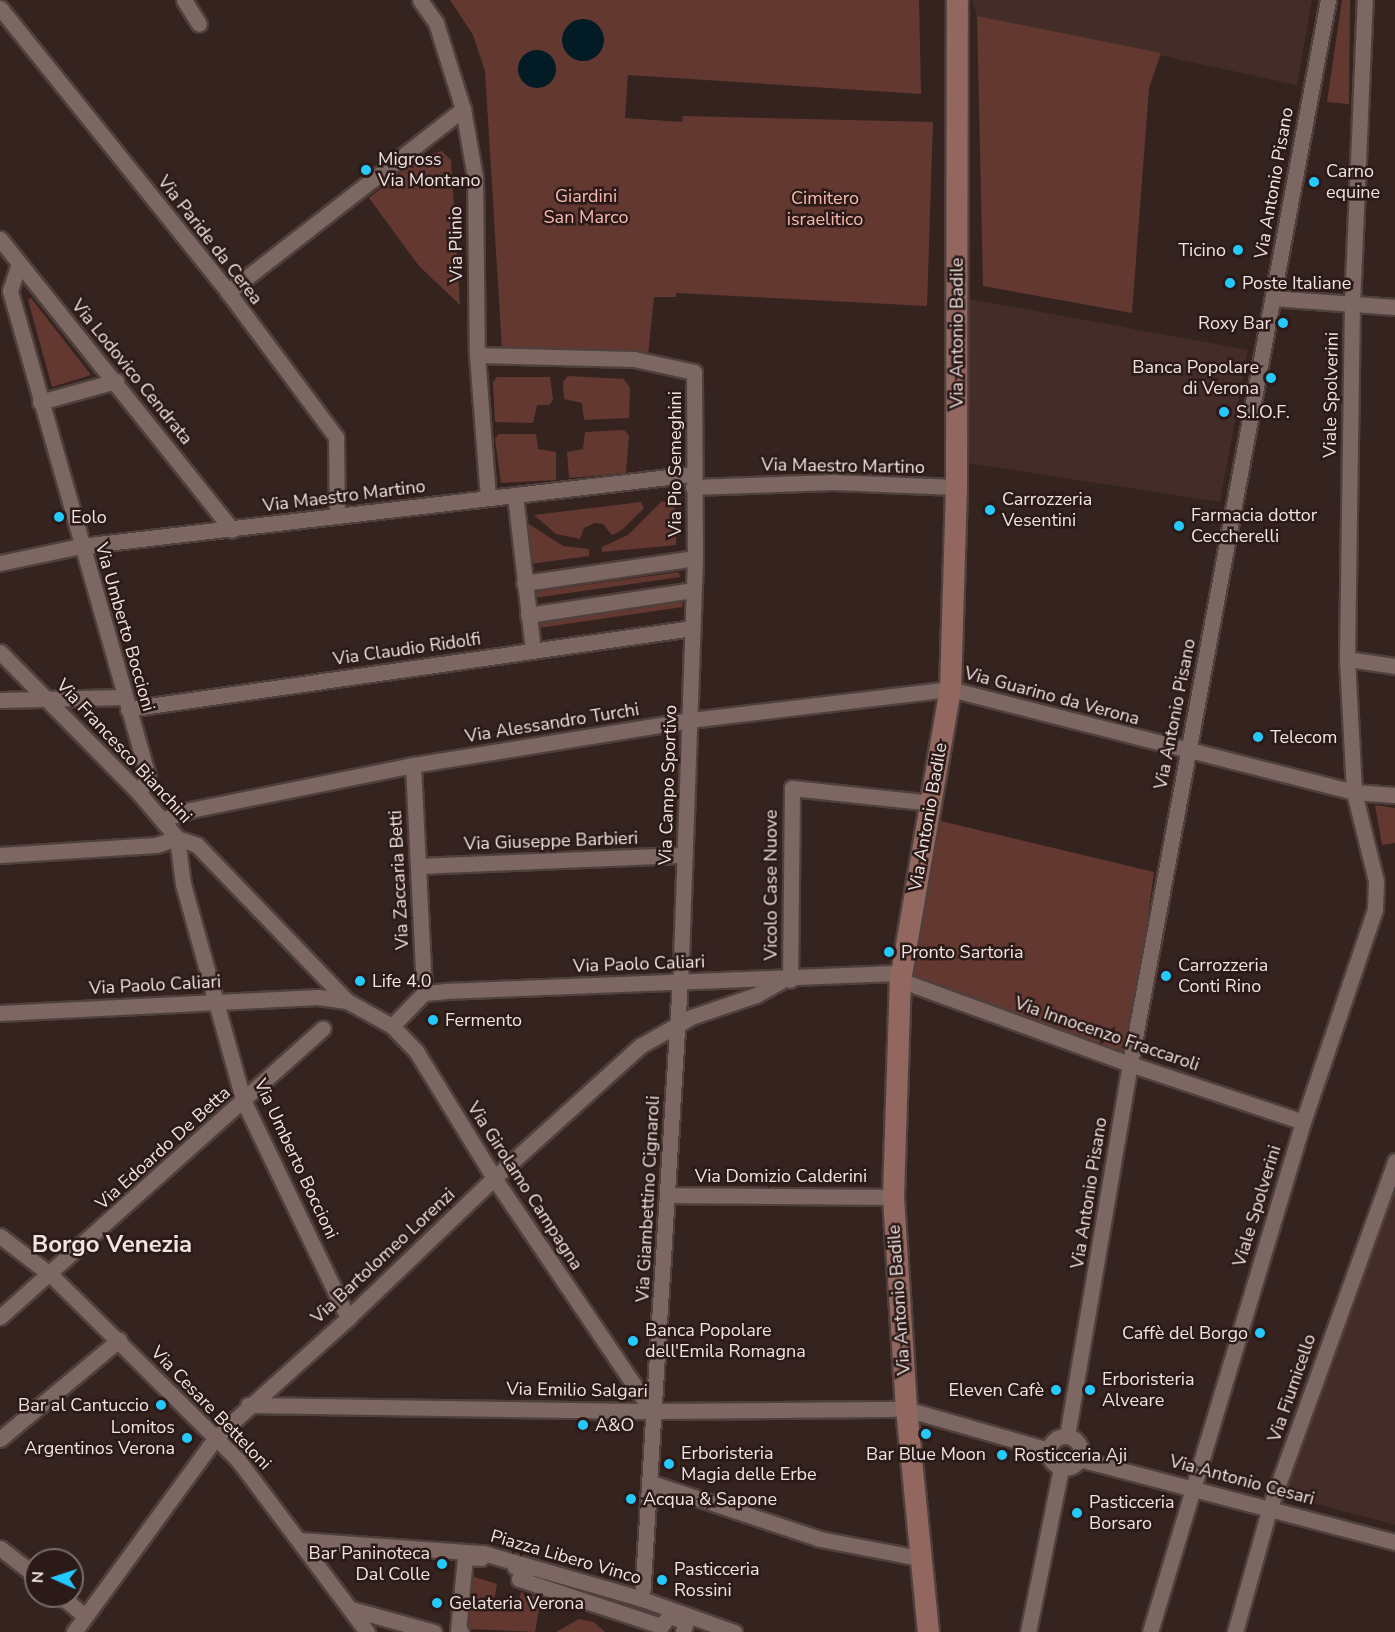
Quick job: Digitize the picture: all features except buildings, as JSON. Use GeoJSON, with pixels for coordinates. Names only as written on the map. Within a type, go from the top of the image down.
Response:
{"type":"FeatureCollection","features":[{"type":"Feature","properties":{"kind":"street"},"geometry":{"type":"LineString","coordinates":[[184,0],[199,24]]}},
{"type":"Feature","properties":{"kind":"street","name":"Via Plinio"},"geometry":{"type":"LineString","coordinates":[[420,0],[436,23],[463,109],[475,177],[477,355],[488,498]]}},
{"type":"Feature","properties":{"kind":"street","name":"Via Antonio Badile"},"geometry":{"type":"LineString","coordinates":[[928,1632],[906,1410],[893,1197],[900,977],[950,689],[956,487],[957,0]]}},
{"type":"Feature","properties":{"kind":"street","name":"Via Antonio Pisano"},"geometry":{"type":"LineString","coordinates":[[1067,1436],[1130,1064],[1328,0]]}},
{"type":"Feature","properties":{"kind":"street","name":"Viale Spolverini"},"geometry":{"type":"LineString","coordinates":[[1150,1632],[1303,1122],[1374,909],[1376,881],[1354,792],[1347,659],[1352,305],[1365,0]]}},
{"type":"Feature","properties":{"kind":"street","name":"Via Paride da Cerea"},"geometry":{"type":"LineString","coordinates":[[0,8],[228,292],[336,437],[337,516]]}},
{"type":"Feature","properties":{"kind":"street"},"geometry":{"type":"LineString","coordinates":[[228,292],[463,109]]}},
{"type":"Feature","properties":{"kind":"street","name":"Via Lodovico Cendrata"},"geometry":{"type":"LineString","coordinates":[[0,239],[117,381],[232,530]]}},
{"type":"Feature","properties":{"kind":"street","name":"Via Umberto Boccioni"},"geometry":{"type":"LineString","coordinates":[[19,263],[10,291],[148,776],[139,792]]}},
{"type":"Feature","properties":{"kind":"street"},"geometry":{"type":"LineString","coordinates":[[1273,298],[1395,307]]}},
{"type":"Feature","properties":{"kind":"street","name":"Via Pio Semeghini"},"geometry":{"type":"LineString","coordinates":[[477,355],[634,359],[694,372],[695,558]]}},
{"type":"Feature","properties":{"kind":"street"},"geometry":{"type":"LineString","coordinates":[[40,402],[117,381]]}},
{"type":"Feature","properties":{"kind":"street","name":"Via Maestro Martino"},"geometry":{"type":"LineString","coordinates":[[0,563],[81,546],[515,495],[694,480],[956,487]]}},
{"type":"Feature","properties":{"kind":"street"},"geometry":{"type":"LineString","coordinates":[[515,495],[533,650]]}},
{"type":"Feature","properties":{"kind":"street"},"geometry":{"type":"LineString","coordinates":[[524,583],[695,558]]}},
{"type":"Feature","properties":{"kind":"street","name":"Via Campo Sportivo"},"geometry":{"type":"LineString","coordinates":[[680,981],[695,558]]}},
{"type":"Feature","properties":{"kind":"street"},"geometry":{"type":"LineString","coordinates":[[528,615],[694,590]]}},
{"type":"Feature","properties":{"kind":"street","name":"Via Claudio Ridolfi"},"geometry":{"type":"LineString","coordinates":[[0,700],[126,703],[692,627]]}},
{"type":"Feature","properties":{"kind":"street","name":"Via Francesco Bianchini"},"geometry":{"type":"LineString","coordinates":[[0,652],[139,792],[164,819],[177,838],[197,845],[347,1001]]}},
{"type":"Feature","properties":{"kind":"street"},"geometry":{"type":"LineString","coordinates":[[1347,659],[1395,666]]}},
{"type":"Feature","properties":{"kind":"street","name":"Via Guarino da Verona"},"geometry":{"type":"LineString","coordinates":[[950,689],[1188,752],[1354,792]]}},
{"type":"Feature","properties":{"kind":"street","name":"Via Alessandro Turchi"},"geometry":{"type":"LineString","coordinates":[[164,819],[190,810],[413,765],[690,720],[950,689]]}},
{"type":"Feature","properties":{"kind":"street","name":"Via Zaccaria Betti"},"geometry":{"type":"LineString","coordinates":[[413,765],[424,993]]}},
{"type":"Feature","properties":{"kind":"street","name":"Vicolo Case Nuove"},"geometry":{"type":"LineString","coordinates":[[785,980],[792,788],[932,803]]}},
{"type":"Feature","properties":{"kind":"street"},"geometry":{"type":"LineString","coordinates":[[1354,792],[1395,795]]}},
{"type":"Feature","properties":{"kind":"street"},"geometry":{"type":"LineString","coordinates":[[0,855],[156,845],[177,838]]}},
{"type":"Feature","properties":{"kind":"street","name":"Via Umberto Boccioni"},"geometry":{"type":"LineString","coordinates":[[177,838],[183,884],[244,1102],[348,1318]]}},
{"type":"Feature","properties":{"kind":"street","name":"Via Giuseppe Barbieri"},"geometry":{"type":"LineString","coordinates":[[419,866],[685,855]]}},
{"type":"Feature","properties":{"kind":"street","name":"Via Innocenzo Fraccaroli"},"geometry":{"type":"LineString","coordinates":[[900,977],[1130,1064],[1303,1122]]}},
{"type":"Feature","properties":{"kind":"street","name":"Via Paolo Caliari"},"geometry":{"type":"LineString","coordinates":[[424,993],[680,981],[900,977]]}},
{"type":"Feature","properties":{"kind":"street","name":"Via Bartolomeo Lorenzi"},"geometry":{"type":"LineString","coordinates":[[74,1632],[216,1437],[248,1405],[348,1318],[494,1178],[640,1046],[677,1024],[756,995],[785,980]]}},
{"type":"Feature","properties":{"kind":"street","name":"Via Giambettino Cignaroli"},"geometry":{"type":"LineString","coordinates":[[642,1599],[680,981]]}},
{"type":"Feature","properties":{"kind":"street"},"geometry":{"type":"LineString","coordinates":[[392,1026],[424,993]]}},
{"type":"Feature","properties":{"kind":"street","name":"Via Paolo Caliari"},"geometry":{"type":"LineString","coordinates":[[0,1013],[216,1001],[318,998],[347,1001]]}},
{"type":"Feature","properties":{"kind":"street","name":"Via Girolamo Campagna"},"geometry":{"type":"LineString","coordinates":[[347,1001],[392,1026],[416,1051],[494,1178],[652,1411]]}},
{"type":"Feature","properties":{"kind":"street","name":"Via Edoardo De Betta"},"geometry":{"type":"LineString","coordinates":[[0,1317],[51,1275],[323,1028]]}},
{"type":"Feature","properties":{"kind":"street","name":"Via Fiumicello"},"geometry":{"type":"LineString","coordinates":[[1235,1632],[1270,1507],[1395,1161]]}},
{"type":"Feature","properties":{"kind":"street","name":"Via Domizio Calderini"},"geometry":{"type":"LineString","coordinates":[[668,1195],[893,1197]]}},
{"type":"Feature","properties":{"kind":"street","name":"Via Cesare Betteloni"},"geometry":{"type":"LineString","coordinates":[[0,1236],[51,1275],[216,1437],[300,1540],[367,1632]]}},
{"type":"Feature","properties":{"kind":"street"},"geometry":{"type":"LineString","coordinates":[[0,1439],[119,1340]]}},
{"type":"Feature","properties":{"kind":"street","name":"Via Emilio Salgari"},"geometry":{"type":"LineString","coordinates":[[248,1405],[652,1411],[906,1410]]}},
{"type":"Feature","properties":{"kind":"street"},"geometry":{"type":"LineString","coordinates":[[906,1410],[1049,1449]]}},
{"type":"Feature","properties":{"kind":"street"},"geometry":{"type":"LineString","coordinates":[[1067,1436],[1079,1445],[1079,1459],[1072,1466],[1061,1468],[1052,1461],[1049,1449],[1055,1439],[1067,1436]]}},
{"type":"Feature","properties":{"kind":"street","name":"Via Antonio Cesari"},"geometry":{"type":"LineString","coordinates":[[1079,1459],[1270,1507],[1395,1542]]}},
{"type":"Feature","properties":{"kind":"street"},"geometry":{"type":"LineString","coordinates":[[1028,1632],[1061,1468]]}},
{"type":"Feature","properties":{"kind":"street"},"geometry":{"type":"LineString","coordinates":[[649,1482],[820,1539],[920,1558]]}},
{"type":"Feature","properties":{"kind":"street","name":"Piazza Libero Vinco"},"geometry":{"type":"LineString","coordinates":[[300,1540],[483,1553],[642,1599],[734,1632]]}},
{"type":"Feature","properties":{"kind":"street"},"geometry":{"type":"LineString","coordinates":[[0,1548],[24,1567]]}},
{"type":"Feature","properties":{"kind":"street","name":"Piazza Libero Vinco"},"geometry":{"type":"LineString","coordinates":[[461,1632],[458,1631],[465,1557],[527,1570],[519,1579],[661,1626],[669,1616],[686,1622],[683,1632]]}},
{"type":"Feature","properties":{"kind":"street"},"geometry":{"type":"LineString","coordinates":[[75,1608],[85,1616]]}},
{"type":"Feature","properties":{"kind":"street"},"geometry":{"type":"LineString","coordinates":[[351,1609],[434,1632]]}},
{"type":"Feature","properties":{"kind":"shaded area"},"geometry":{"type":"Polygon","coordinates":[[[972,0],[1312,0],[1297,85],[977,16],[972,0]]]}},
{"type":"Feature","properties":{"kind":"shaded area"},"geometry":{"type":"Polygon","coordinates":[[[965,298],[1248,350],[1220,502],[961,462],[965,298]]]}},
{"type":"Feature","properties":{"kind":"shaded area"},"geometry":{"type":"Polygon","coordinates":[[[1395,1180],[1395,1525],[1283,1495],[1395,1180]]]}},
{"type":"Feature","properties":{"kind":"green space"},"geometry":{"type":"Polygon","coordinates":[[[450,0],[919,0],[921,94],[628,75],[625,118],[682,122],[683,116],[933,122],[927,306],[676,293],[676,297],[654,297],[648,355],[502,349],[485,71],[473,35],[450,0]]]}},
{"type":"Feature","properties":{"kind":"green space"},"geometry":{"type":"Polygon","coordinates":[[[1342,0],[1350,0],[1349,104],[1327,102],[1342,0]]]}},
{"type":"Feature","properties":{"kind":"green space"},"geometry":{"type":"Polygon","coordinates":[[[977,16],[1161,53],[1149,88],[1132,313],[983,286],[977,16]]]}},
{"type":"Feature","properties":{"kind":"green space"},"geometry":{"type":"Polygon","coordinates":[[[442,151],[451,160],[460,305],[419,266],[369,198],[418,158],[442,151]]]}},
{"type":"Feature","properties":{"kind":"green space"},"geometry":{"type":"Polygon","coordinates":[[[31,298],[91,375],[52,387],[28,300],[31,298]]]}},
{"type":"Feature","properties":{"kind":"green space"},"geometry":{"type":"Polygon","coordinates":[[[568,376],[624,379],[630,388],[629,418],[584,420],[582,403],[564,399],[563,382],[568,376]]]}},
{"type":"Feature","properties":{"kind":"green space"},"geometry":{"type":"Polygon","coordinates":[[[497,377],[550,377],[553,400],[549,405],[537,405],[533,423],[495,422],[493,382],[497,377]]]}},
{"type":"Feature","properties":{"kind":"green space"},"geometry":{"type":"Polygon","coordinates":[[[624,430],[629,435],[626,473],[569,478],[567,452],[583,449],[585,432],[624,430]]]}},
{"type":"Feature","properties":{"kind":"green space"},"geometry":{"type":"Polygon","coordinates":[[[499,434],[536,434],[538,449],[556,452],[556,480],[501,483],[495,439],[499,434]]]}},
{"type":"Feature","properties":{"kind":"green space"},"geometry":{"type":"Polygon","coordinates":[[[662,501],[673,504],[676,511],[676,545],[602,552],[602,547],[628,535],[662,501]]]}},
{"type":"Feature","properties":{"kind":"green space"},"geometry":{"type":"Polygon","coordinates":[[[641,502],[644,508],[622,530],[612,535],[603,524],[595,523],[584,528],[580,539],[556,534],[534,515],[641,502]]]}},
{"type":"Feature","properties":{"kind":"green space"},"geometry":{"type":"Polygon","coordinates":[[[526,522],[563,546],[589,549],[589,556],[530,564],[526,522]]]}},
{"type":"Feature","properties":{"kind":"green space"},"geometry":{"type":"Polygon","coordinates":[[[679,572],[680,577],[534,598],[534,592],[679,572]]]}},
{"type":"Feature","properties":{"kind":"green space"},"geometry":{"type":"Polygon","coordinates":[[[682,601],[683,607],[538,628],[537,622],[682,601]]]}},
{"type":"Feature","properties":{"kind":"green space"},"geometry":{"type":"Polygon","coordinates":[[[1375,805],[1395,808],[1395,843],[1382,845],[1375,805]]]}},
{"type":"Feature","properties":{"kind":"green space"},"geometry":{"type":"Polygon","coordinates":[[[941,821],[1154,872],[1129,1055],[911,976],[941,821]]]}},
{"type":"Feature","properties":{"kind":"green space"},"geometry":{"type":"Polygon","coordinates":[[[465,1574],[497,1584],[494,1601],[517,1607],[521,1592],[541,1598],[535,1632],[470,1629],[465,1621],[465,1574]]]}},
{"type":"Feature","properties":{"kind":"green space"},"geometry":{"type":"Polygon","coordinates":[[[579,1619],[594,1622],[605,1632],[556,1632],[579,1619]]]}},
{"type":"Feature","properties":{"kind":"water"},"geometry":{"type":"Polygon","coordinates":[[[583,19],[591,20],[598,25],[603,32],[603,48],[598,55],[591,60],[583,61],[575,60],[568,55],[563,48],[562,40],[563,32],[568,25],[575,20],[583,19]]]}},
{"type":"Feature","properties":{"kind":"water"},"geometry":{"type":"Polygon","coordinates":[[[537,50],[551,55],[556,69],[551,83],[537,88],[523,83],[518,69],[523,55],[537,50]]]}},
{"type":"Feature","properties":{"kind":"place","name":"Migross Via Montano"},"geometry":{"type":"Point","coordinates":[366,170]}},
{"type":"Feature","properties":{"kind":"place","name":"Carno equine"},"geometry":{"type":"Point","coordinates":[1314,182]}},
{"type":"Feature","properties":{"kind":"place","name":"Ticino"},"geometry":{"type":"Point","coordinates":[1238,250]}},
{"type":"Feature","properties":{"kind":"place","name":"Poste Italiane"},"geometry":{"type":"Point","coordinates":[1230,283]}},
{"type":"Feature","properties":{"kind":"place","name":"Roxy Bar"},"geometry":{"type":"Point","coordinates":[1283,323]}},
{"type":"Feature","properties":{"kind":"place","name":"Banca Popolare di Verona"},"geometry":{"type":"Point","coordinates":[1271,378]}},
{"type":"Feature","properties":{"kind":"place","name":"S.I.O.F."},"geometry":{"type":"Point","coordinates":[1224,412]}},
{"type":"Feature","properties":{"kind":"place","name":"Carrozzeria Vesentini"},"geometry":{"type":"Point","coordinates":[990,510]}},
{"type":"Feature","properties":{"kind":"place","name":"Eolo"},"geometry":{"type":"Point","coordinates":[59,517]}},
{"type":"Feature","properties":{"kind":"place","name":"Farmacia dottor Ceccherelli"},"geometry":{"type":"Point","coordinates":[1179,526]}},
{"type":"Feature","properties":{"kind":"place","name":"Telecom"},"geometry":{"type":"Point","coordinates":[1258,737]}},
{"type":"Feature","properties":{"kind":"place","name":"Pronto Sartoria"},"geometry":{"type":"Point","coordinates":[889,952]}},
{"type":"Feature","properties":{"kind":"place","name":"Carrozzeria Conti Rino"},"geometry":{"type":"Point","coordinates":[1166,976]}},
{"type":"Feature","properties":{"kind":"place","name":"Life 4.0"},"geometry":{"type":"Point","coordinates":[360,981]}},
{"type":"Feature","properties":{"kind":"place","name":"Fermento"},"geometry":{"type":"Point","coordinates":[433,1020]}},
{"type":"Feature","properties":{"kind":"place","name":"Caffè del Borgo"},"geometry":{"type":"Point","coordinates":[1260,1333]}},
{"type":"Feature","properties":{"kind":"place","name":"Banca Popolare dell'Emila Romagna"},"geometry":{"type":"Point","coordinates":[633,1341]}},
{"type":"Feature","properties":{"kind":"place","name":"Eleven Cafè"},"geometry":{"type":"Point","coordinates":[1056,1390]}},
{"type":"Feature","properties":{"kind":"place","name":"Erboristeria Alveare"},"geometry":{"type":"Point","coordinates":[1090,1390]}},
{"type":"Feature","properties":{"kind":"place","name":"Bar al Cantuccio"},"geometry":{"type":"Point","coordinates":[161,1405]}},
{"type":"Feature","properties":{"kind":"place","name":"A&O"},"geometry":{"type":"Point","coordinates":[583,1425]}},
{"type":"Feature","properties":{"kind":"place","name":"Bar Blue Moon"},"geometry":{"type":"Point","coordinates":[926,1434]}},
{"type":"Feature","properties":{"kind":"place","name":"Lomitos Argentinos Verona"},"geometry":{"type":"Point","coordinates":[187,1438]}},
{"type":"Feature","properties":{"kind":"place","name":"Rosticceria Aji"},"geometry":{"type":"Point","coordinates":[1002,1455]}},
{"type":"Feature","properties":{"kind":"place","name":"Erboristeria Magia delle Erbe"},"geometry":{"type":"Point","coordinates":[669,1464]}},
{"type":"Feature","properties":{"kind":"place","name":"Acqua & Sapone"},"geometry":{"type":"Point","coordinates":[631,1499]}},
{"type":"Feature","properties":{"kind":"place","name":"Pasticceria Borsaro"},"geometry":{"type":"Point","coordinates":[1077,1513]}},
{"type":"Feature","properties":{"kind":"place","name":"Bar Paninoteca Dal Colle"},"geometry":{"type":"Point","coordinates":[442,1564]}},
{"type":"Feature","properties":{"kind":"place","name":"Pasticceria Rossini"},"geometry":{"type":"Point","coordinates":[662,1580]}},
{"type":"Feature","properties":{"kind":"place","name":"Gelateria Verona"},"geometry":{"type":"Point","coordinates":[437,1603]}},
{"type":"Feature","properties":{"kind":"district","name":"Borgo Venezia"},"geometry":{"type":"Point","coordinates":[112,1245]}},
{"type":"Feature","properties":{"kind":"park label","name":"Giardini San Marco"},"geometry":{"type":"Point","coordinates":[586,207]}},
{"type":"Feature","properties":{"kind":"park label","name":"Cimitero israelitico"},"geometry":{"type":"Point","coordinates":[825,209]}}]}
